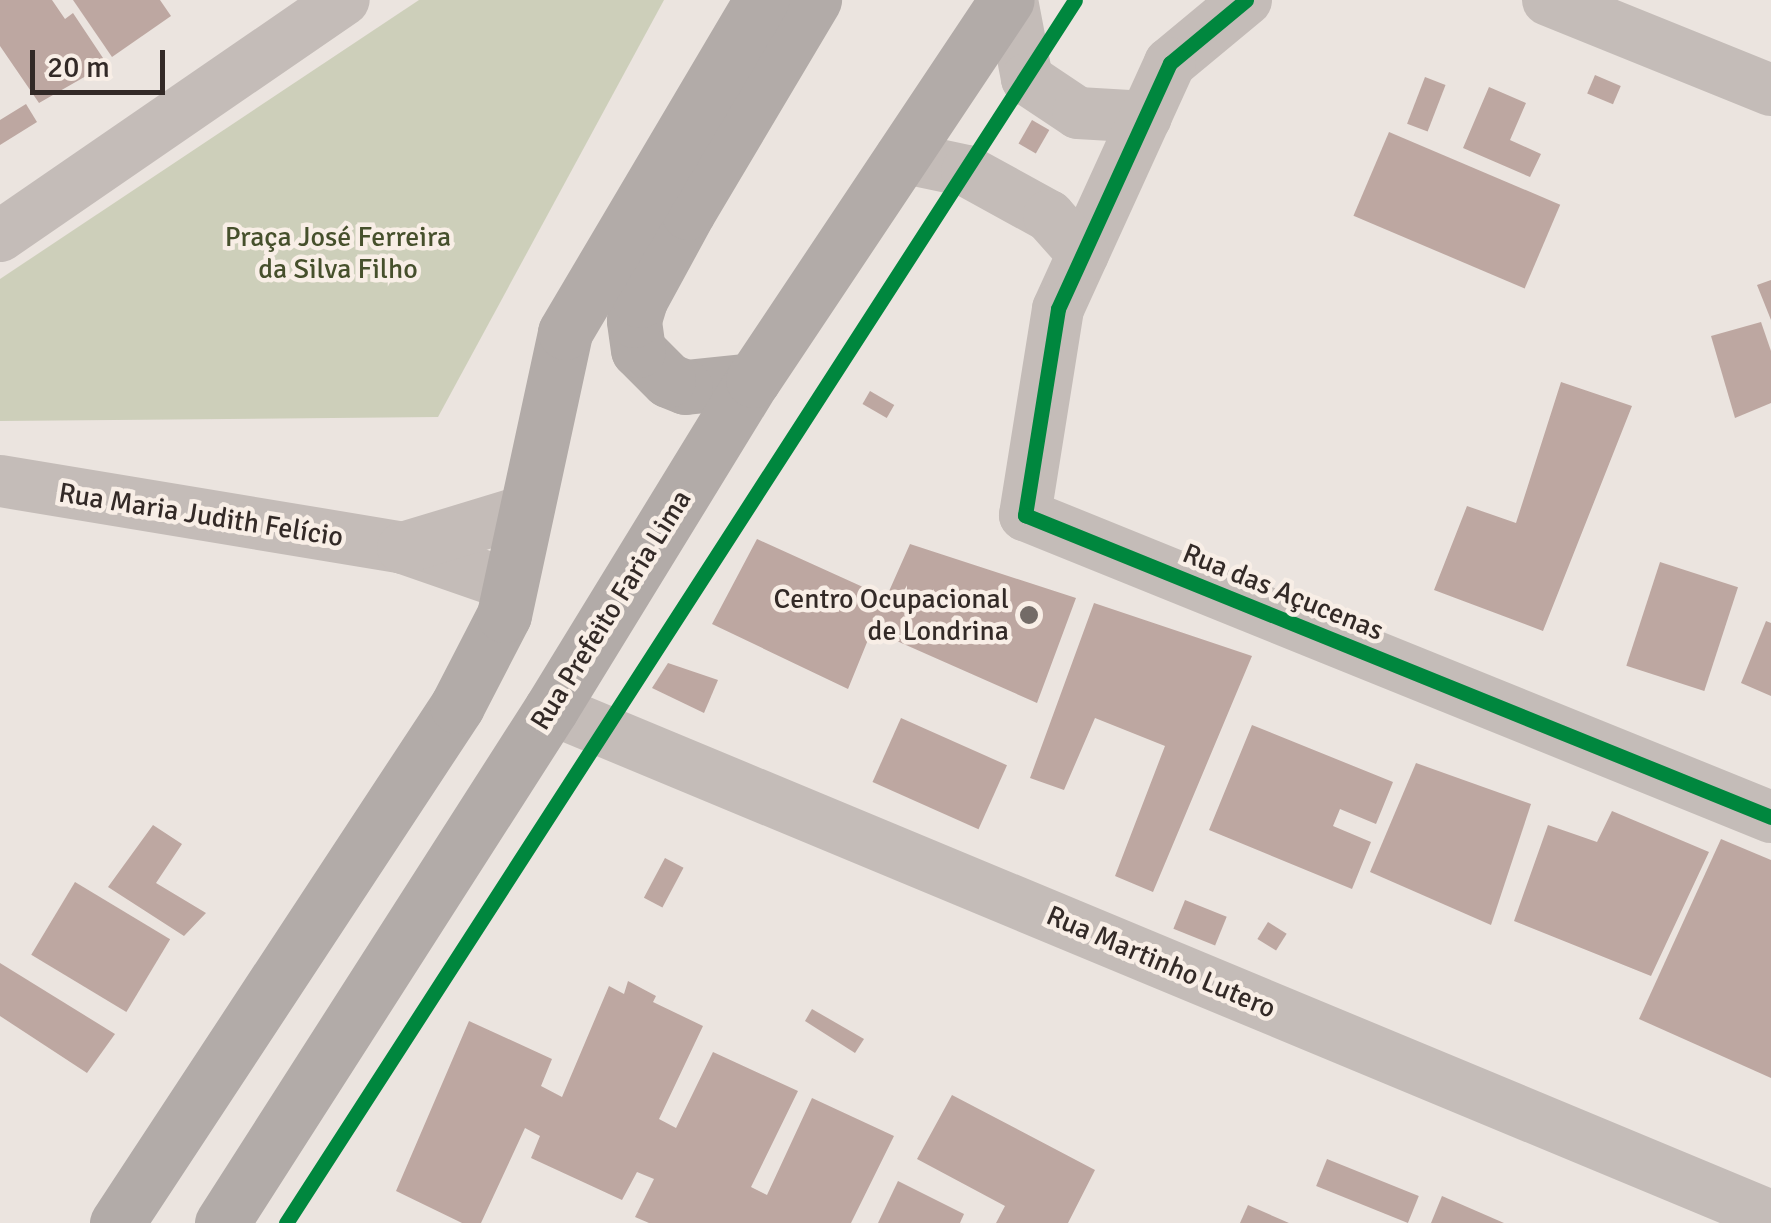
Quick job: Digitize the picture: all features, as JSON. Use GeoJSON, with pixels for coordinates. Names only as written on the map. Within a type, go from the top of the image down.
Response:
{"type":"FeatureCollection","features":[{"type":"Feature","properties":{"kind":"main road"},"geometry":{"type":"LineString","coordinates":[[117,1223],[458,706],[504,615],[565,332],[761,0]]}},
{"type":"Feature","properties":{"kind":"main road"},"geometry":{"type":"LineString","coordinates":[[753,380],[684,387],[668,380],[638,350],[634,320],[640,300],[688,212],[814,0]]}},
{"type":"Feature","properties":{"kind":"main road","name":"Rua Prefeito Faria Lima"},"geometry":{"type":"LineString","coordinates":[[222,1223],[551,709],[753,380],[1009,0]]}},
{"type":"Feature","properties":{"kind":"street"},"geometry":{"type":"LineString","coordinates":[[0,236],[344,0]]}},
{"type":"Feature","properties":{"kind":"street"},"geometry":{"type":"LineString","coordinates":[[1009,0],[1027,79],[1078,113],[1146,116]]}},
{"type":"Feature","properties":{"kind":"street"},"geometry":{"type":"LineString","coordinates":[[901,157],[967,171],[1049,216],[1083,254],[1170,63],[1246,0]]}},
{"type":"Feature","properties":{"kind":"street"},"geometry":{"type":"LineString","coordinates":[[1548,0],[1771,90]]}},
{"type":"Feature","properties":{"kind":"street","name":"Rua das Açucenas"},"geometry":{"type":"LineString","coordinates":[[1083,254],[1058,309],[1025,514],[1771,817]]}},
{"type":"Feature","properties":{"kind":"street","name":"Rua Maria Judith Felício"},"geometry":{"type":"LineString","coordinates":[[0,482],[403,548],[512,586]]}},
{"type":"Feature","properties":{"kind":"street","name":"Rua Maria Judith Felício"},"geometry":{"type":"LineString","coordinates":[[403,548],[528,510]]}},
{"type":"Feature","properties":{"kind":"street","name":"Rua Martinho Lutero"},"geometry":{"type":"LineString","coordinates":[[551,709],[1771,1216]]}},
{"type":"Feature","properties":{"kind":"green space","name":"Praça José Ferreira da Silva Filho"},"geometry":{"type":"Polygon","coordinates":[[[419,0],[664,0],[438,417],[0,421],[0,279],[419,0]]]}},
{"type":"Feature","properties":{"kind":"building"},"geometry":{"type":"Polygon","coordinates":[[[0,0],[52,0],[65,19],[73,13],[107,64],[39,103],[0,46],[0,0]]]}},
{"type":"Feature","properties":{"kind":"building"},"geometry":{"type":"Polygon","coordinates":[[[73,0],[160,0],[171,16],[112,57],[73,0]]]}},
{"type":"Feature","properties":{"kind":"building"},"geometry":{"type":"Polygon","coordinates":[[[1595,75],[1621,86],[1613,104],[1587,93],[1595,75]]]}},
{"type":"Feature","properties":{"kind":"building"},"geometry":{"type":"Polygon","coordinates":[[[1425,77],[1446,85],[1428,132],[1407,124],[1425,77]]]}},
{"type":"Feature","properties":{"kind":"building"},"geometry":{"type":"Polygon","coordinates":[[[1489,87],[1526,103],[1510,140],[1541,154],[1530,177],[1463,148],[1489,87]]]}},
{"type":"Feature","properties":{"kind":"building"},"geometry":{"type":"Polygon","coordinates":[[[26,104],[37,122],[0,145],[0,120],[26,104]]]}},
{"type":"Feature","properties":{"kind":"building"},"geometry":{"type":"Polygon","coordinates":[[[1032,120],[1049,130],[1036,153],[1018,143],[1032,120]]]}},
{"type":"Feature","properties":{"kind":"building"},"geometry":{"type":"Polygon","coordinates":[[[1389,132],[1560,205],[1525,288],[1353,216],[1389,132]]]}},
{"type":"Feature","properties":{"kind":"building"},"geometry":{"type":"Polygon","coordinates":[[[1771,280],[1771,320],[1757,285],[1771,280]]]}},
{"type":"Feature","properties":{"kind":"building"},"geometry":{"type":"Polygon","coordinates":[[[1761,322],[1771,351],[1771,403],[1735,418],[1711,336],[1761,322]]]}},
{"type":"Feature","properties":{"kind":"building"},"geometry":{"type":"Polygon","coordinates":[[[1561,382],[1632,406],[1543,631],[1434,590],[1467,506],[1516,523],[1561,382]]]}},
{"type":"Feature","properties":{"kind":"building"},"geometry":{"type":"Polygon","coordinates":[[[870,391],[894,405],[887,418],[862,404],[870,391]]]}},
{"type":"Feature","properties":{"kind":"building"},"geometry":{"type":"Polygon","coordinates":[[[757,539],[885,597],[882,607],[910,544],[1076,598],[1037,703],[872,630],[848,689],[712,624],[757,539]]]}},
{"type":"Feature","properties":{"kind":"building"},"geometry":{"type":"Polygon","coordinates":[[[1660,562],[1738,587],[1704,691],[1626,666],[1660,562]]]}},
{"type":"Feature","properties":{"kind":"building"},"geometry":{"type":"Polygon","coordinates":[[[1094,603],[1252,656],[1153,892],[1115,876],[1165,746],[1095,718],[1064,790],[1030,778],[1094,603]]]}},
{"type":"Feature","properties":{"kind":"building"},"geometry":{"type":"Polygon","coordinates":[[[1766,621],[1771,623],[1771,696],[1741,683],[1766,621]]]}},
{"type":"Feature","properties":{"kind":"building"},"geometry":{"type":"Polygon","coordinates":[[[668,663],[718,680],[704,713],[652,688],[668,663]]]}},
{"type":"Feature","properties":{"kind":"building"},"geometry":{"type":"Polygon","coordinates":[[[901,718],[1007,765],[978,829],[873,782],[901,718]]]}},
{"type":"Feature","properties":{"kind":"building"},"geometry":{"type":"Polygon","coordinates":[[[1252,725],[1393,782],[1376,824],[1340,809],[1333,826],[1371,842],[1352,889],[1209,830],[1252,725]]]}},
{"type":"Feature","properties":{"kind":"building"},"geometry":{"type":"Polygon","coordinates":[[[1416,763],[1531,804],[1491,925],[1370,872],[1416,763]]]}},
{"type":"Feature","properties":{"kind":"building"},"geometry":{"type":"Polygon","coordinates":[[[1612,811],[1709,852],[1651,976],[1514,921],[1548,825],[1597,842],[1612,811]]]}},
{"type":"Feature","properties":{"kind":"building"},"geometry":{"type":"Polygon","coordinates":[[[153,825],[182,844],[156,883],[206,913],[184,936],[108,887],[153,825]]]}},
{"type":"Feature","properties":{"kind":"building"},"geometry":{"type":"Polygon","coordinates":[[[1721,839],[1771,860],[1771,1078],[1639,1019],[1721,839]]]}},
{"type":"Feature","properties":{"kind":"building"},"geometry":{"type":"Polygon","coordinates":[[[665,858],[684,868],[662,908],[644,898],[665,858]]]}},
{"type":"Feature","properties":{"kind":"building"},"geometry":{"type":"Polygon","coordinates":[[[75,882],[170,939],[126,1012],[31,955],[75,882]]]}},
{"type":"Feature","properties":{"kind":"building"},"geometry":{"type":"Polygon","coordinates":[[[1185,900],[1227,917],[1215,946],[1173,929],[1185,900]]]}},
{"type":"Feature","properties":{"kind":"building"},"geometry":{"type":"Polygon","coordinates":[[[1268,922],[1287,934],[1276,951],[1257,939],[1268,922]]]}},
{"type":"Feature","properties":{"kind":"building"},"geometry":{"type":"Polygon","coordinates":[[[0,963],[115,1034],[87,1073],[0,1016],[0,963]]]}},
{"type":"Feature","properties":{"kind":"building"},"geometry":{"type":"Polygon","coordinates":[[[628,981],[656,996],[653,1002],[703,1026],[659,1119],[676,1128],[713,1052],[798,1091],[751,1187],[767,1195],[812,1098],[894,1136],[851,1223],[649,1223],[635,1217],[654,1179],[637,1172],[622,1200],[531,1158],[540,1136],[525,1128],[481,1223],[462,1223],[396,1191],[469,1021],[552,1059],[541,1086],[562,1097],[609,986],[624,994],[628,981]]]}},
{"type":"Feature","properties":{"kind":"building"},"geometry":{"type":"Polygon","coordinates":[[[812,1009],[864,1039],[855,1053],[805,1021],[812,1009]]]}},
{"type":"Feature","properties":{"kind":"building"},"geometry":{"type":"Polygon","coordinates":[[[952,1095],[1095,1170],[1068,1223],[996,1223],[1005,1206],[917,1159],[952,1095]]]}},
{"type":"Feature","properties":{"kind":"building"},"geometry":{"type":"Polygon","coordinates":[[[1327,1159],[1419,1196],[1408,1223],[1316,1186],[1327,1159]]]}},
{"type":"Feature","properties":{"kind":"building"},"geometry":{"type":"Polygon","coordinates":[[[898,1181],[964,1214],[960,1223],[878,1223],[898,1181]]]}},
{"type":"Feature","properties":{"kind":"building"},"geometry":{"type":"Polygon","coordinates":[[[1442,1196],[1504,1223],[1431,1223],[1442,1196]]]}},
{"type":"Feature","properties":{"kind":"building"},"geometry":{"type":"Polygon","coordinates":[[[1248,1205],[1289,1223],[1240,1223],[1248,1205]]]}},
{"type":"Feature","properties":{"kind":"cycle path"},"geometry":{"type":"LineString","coordinates":[[286,1223],[1075,0]]}},
{"type":"Feature","properties":{"kind":"cycle path"},"geometry":{"type":"LineString","coordinates":[[1246,0],[1170,63],[1058,309],[1025,515],[1771,817]]}},
{"type":"Feature","properties":{"kind":"place","name":"Centro Ocupacional de Londrina"},"geometry":{"type":"Point","coordinates":[1029,615]}}]}
